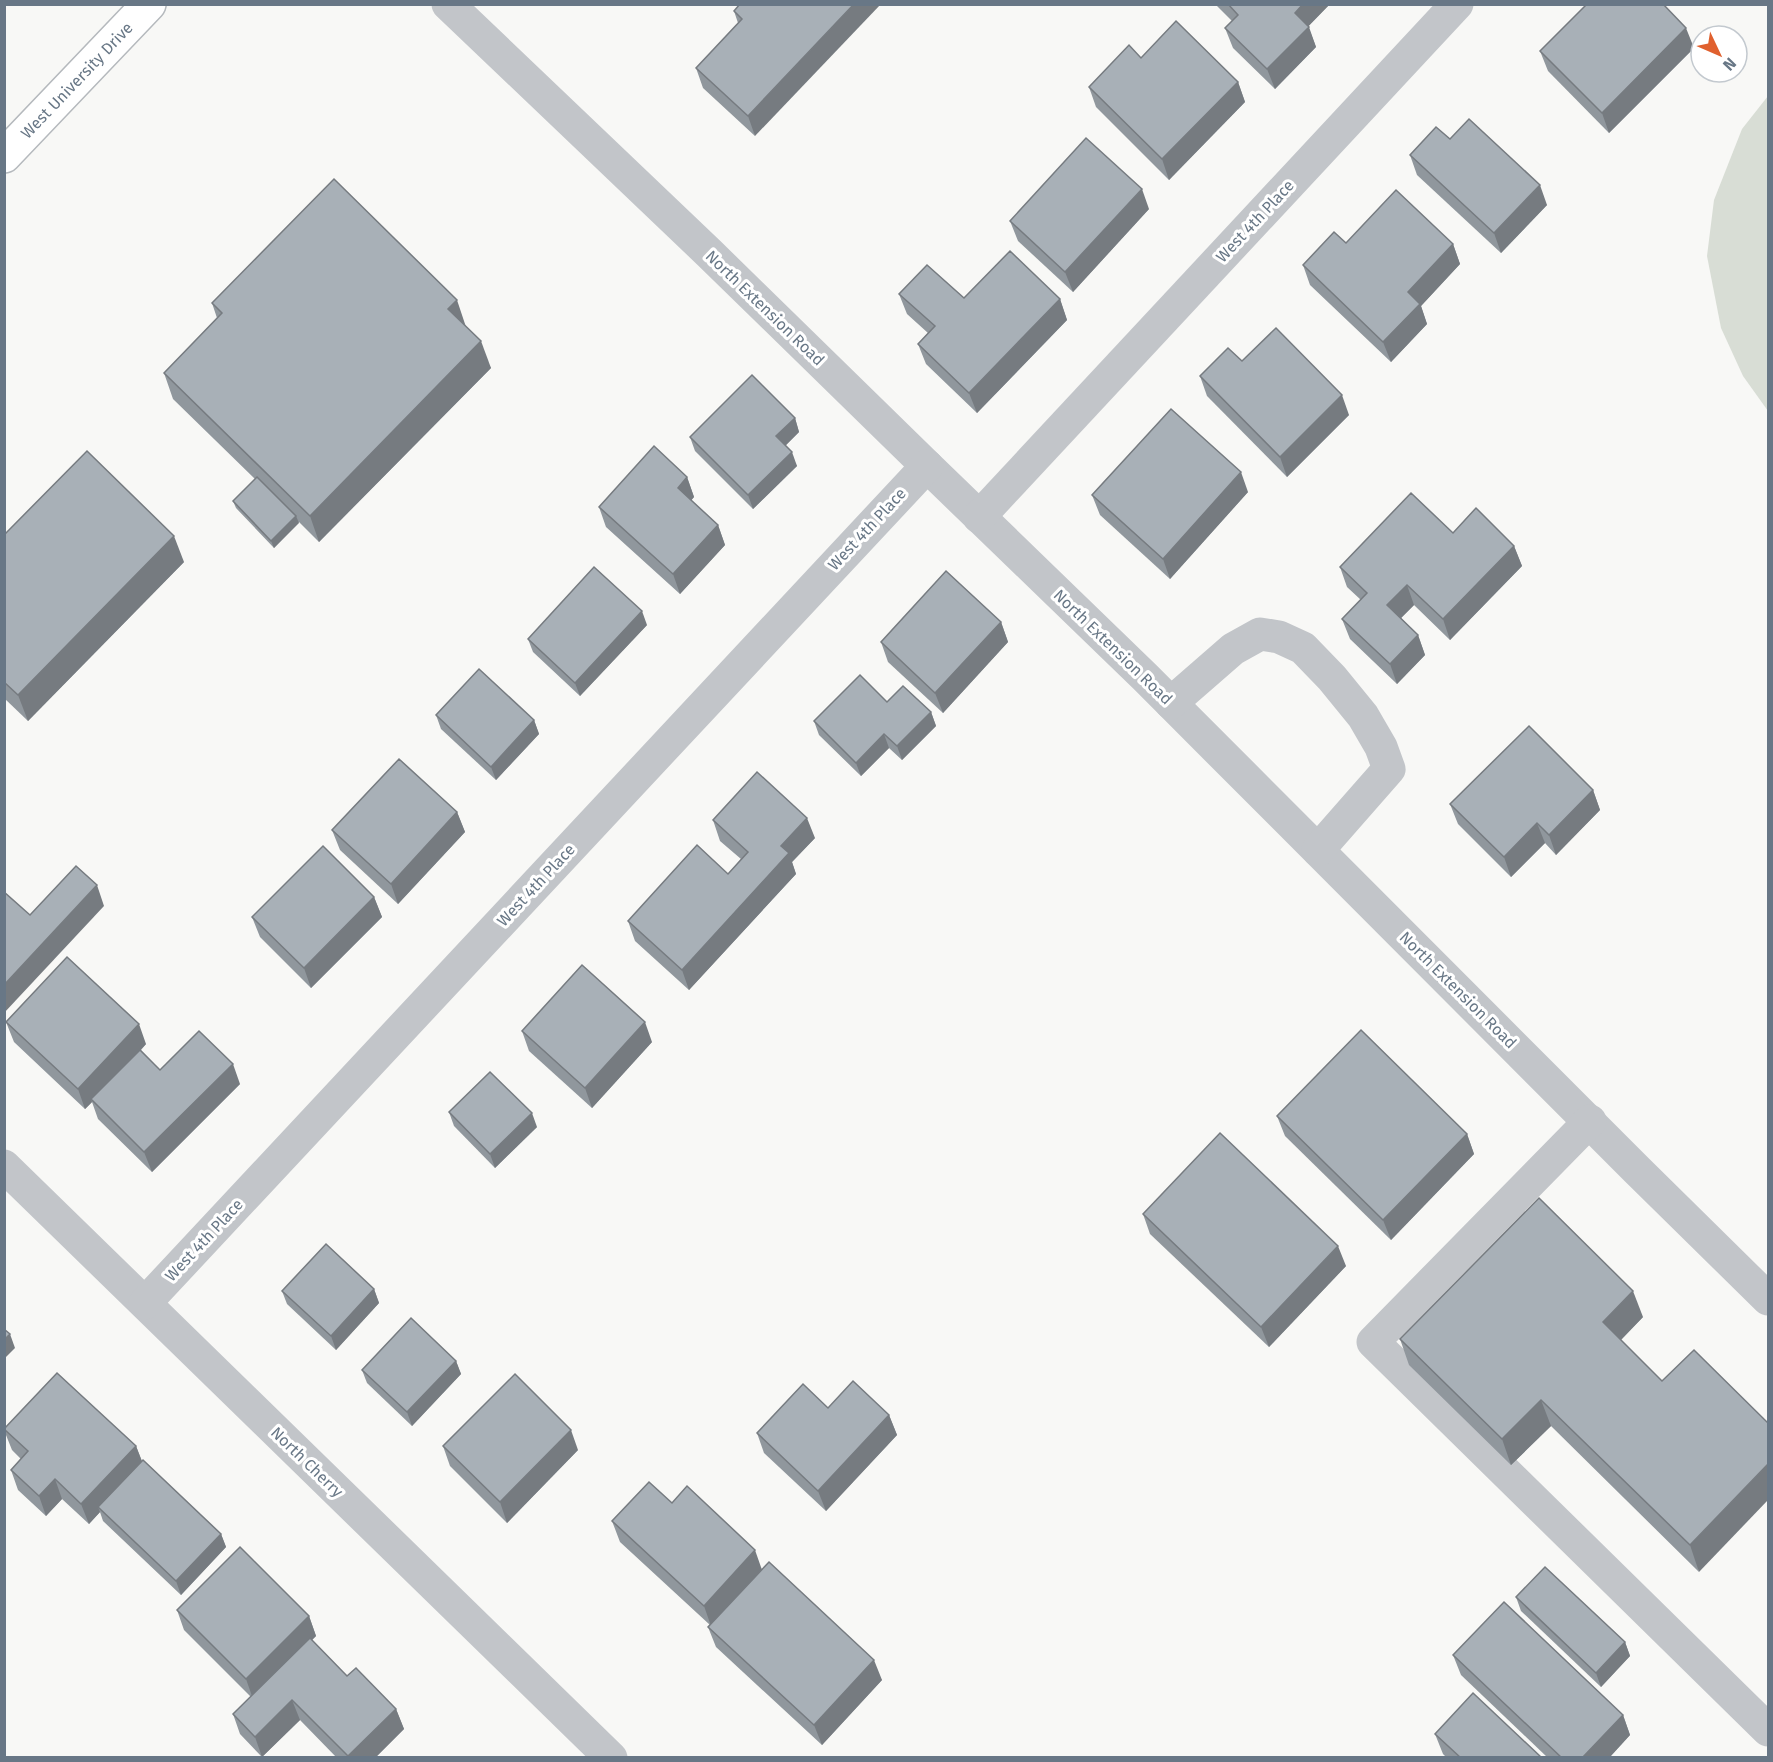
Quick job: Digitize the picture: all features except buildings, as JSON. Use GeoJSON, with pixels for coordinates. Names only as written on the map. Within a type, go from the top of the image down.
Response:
{"type":"FeatureCollection","features":[{"type":"Feature","properties":{"kind":"main road","name":"West University Drive"},"geometry":{"type":"LineString","coordinates":[[4,156],[149,4]]}},
{"type":"Feature","properties":{"kind":"street","name":"North Extension Road"},"geometry":{"type":"LineString","coordinates":[[448,4],[709,253],[1171,703],[1768,1299]]}},
{"type":"Feature","properties":{"kind":"street","name":"West 4th Place"},"geometry":{"type":"LineString","coordinates":[[980,517],[1457,4]]}},
{"type":"Feature","properties":{"kind":"street","name":"West 4th Place"},"geometry":{"type":"LineString","coordinates":[[145,1303],[927,466]]}},
{"type":"Feature","properties":{"kind":"street"},"geometry":{"type":"LineString","coordinates":[[1171,703],[1233,649],[1260,634],[1279,637],[1303,648],[1364,716],[1381,747],[1389,769],[1318,850]]}},
{"type":"Feature","properties":{"kind":"street"},"geometry":{"type":"LineString","coordinates":[[1590,1121],[1373,1342],[1768,1730]]}},
{"type":"Feature","properties":{"kind":"street","name":"North Cherry"},"geometry":{"type":"LineString","coordinates":[[4,1166],[611,1758]]}},
{"type":"Feature","properties":{"kind":"shaded area"},"geometry":{"type":"Polygon","coordinates":[[[1768,96],[1768,411],[1743,376],[1721,328],[1707,256],[1714,200],[1742,129],[1768,96]]]}}]}
